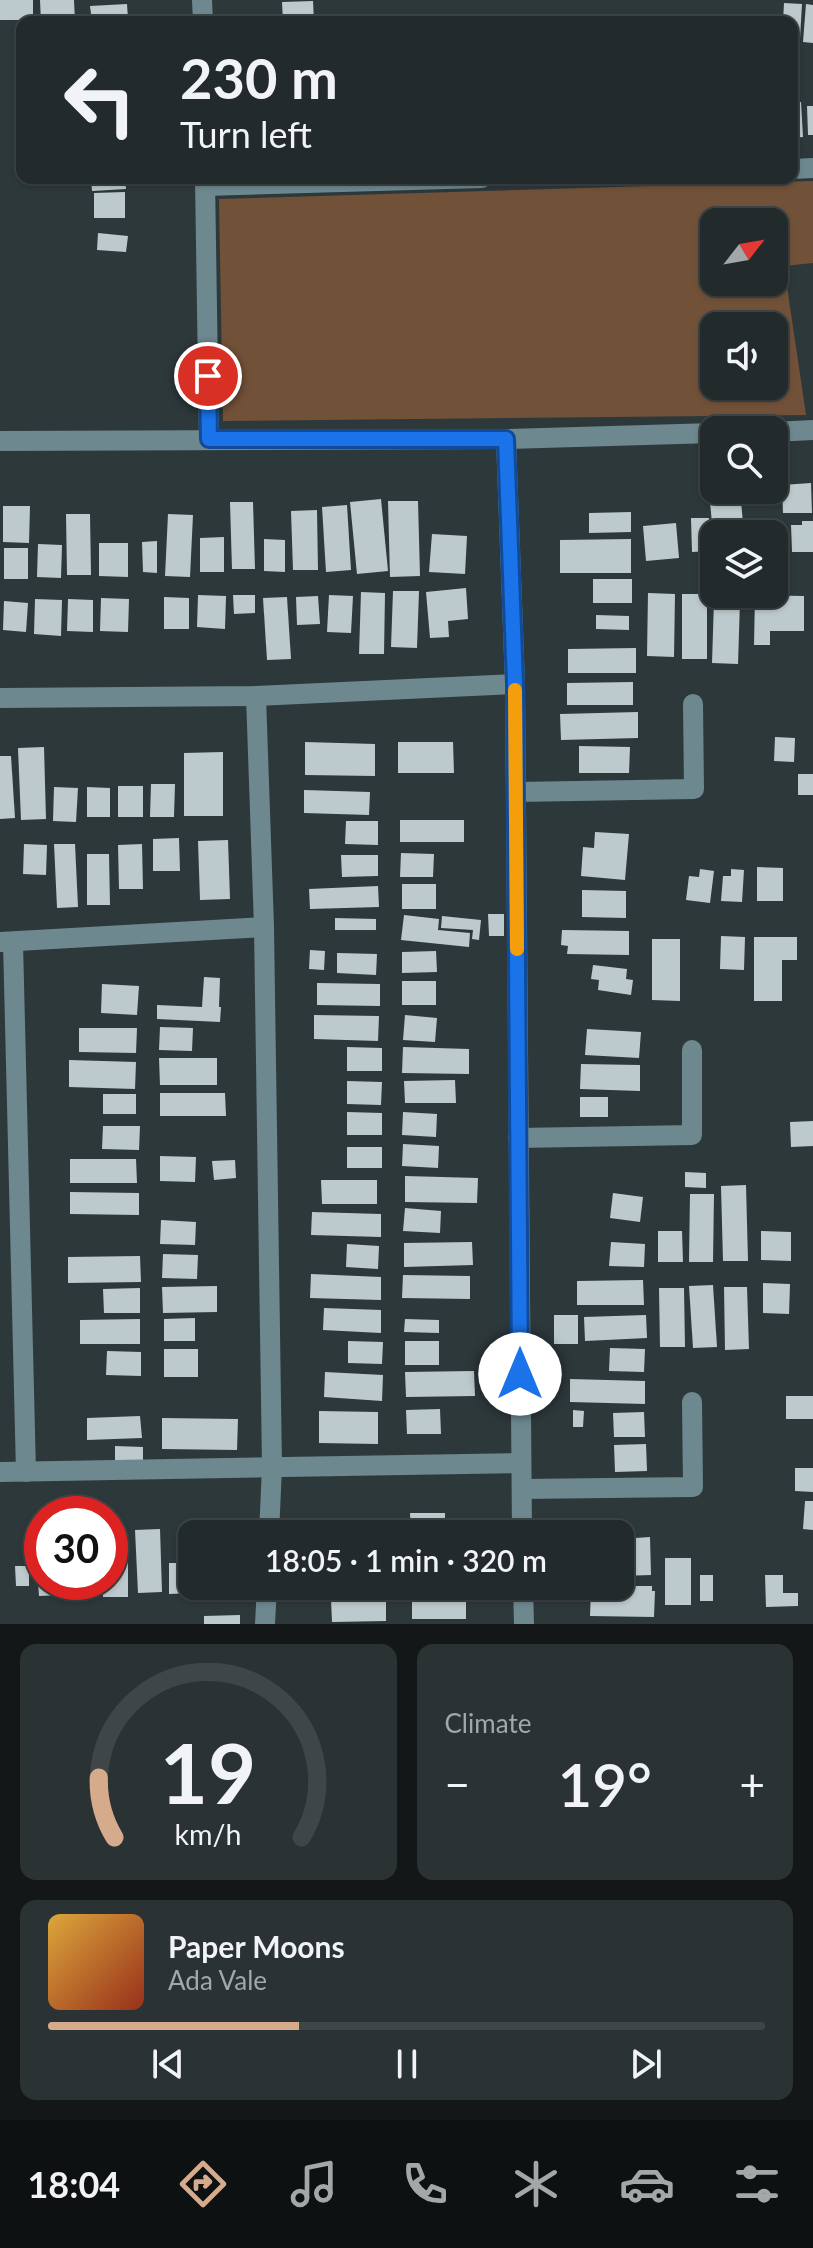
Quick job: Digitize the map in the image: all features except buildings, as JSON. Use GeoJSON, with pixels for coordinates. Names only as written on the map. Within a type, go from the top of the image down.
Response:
{"type":"FeatureCollection","features":[{"type":"Feature","properties":{"kind":"street"},"geometry":{"type":"LineString","coordinates":[[205,184],[209,439]]}},
{"type":"Feature","properties":{"kind":"street"},"geometry":{"type":"LineString","coordinates":[[788,431],[813,430]]}},
{"type":"Feature","properties":{"kind":"street"},"geometry":{"type":"LineString","coordinates":[[0,441],[506,439],[700,433]]}},
{"type":"Feature","properties":{"kind":"street"},"geometry":{"type":"LineString","coordinates":[[506,439],[515,684],[522,1520]]}},
{"type":"Feature","properties":{"kind":"street"},"geometry":{"type":"LineString","coordinates":[[0,698],[256,696],[515,684]]}},
{"type":"Feature","properties":{"kind":"street"},"geometry":{"type":"LineString","coordinates":[[256,696],[264,927],[272,1467],[270,1520]]}},
{"type":"Feature","properties":{"kind":"street"},"geometry":{"type":"LineString","coordinates":[[516,792],[694,789],[693,704]]}},
{"type":"Feature","properties":{"kind":"street"},"geometry":{"type":"LineString","coordinates":[[26,1472],[6,942],[264,927]]}},
{"type":"Feature","properties":{"kind":"street"},"geometry":{"type":"LineString","coordinates":[[518,1138],[692,1135],[692,1050]]}},
{"type":"Feature","properties":{"kind":"street"},"geometry":{"type":"LineString","coordinates":[[522,1489],[693,1487],[692,1402]]}},
{"type":"Feature","properties":{"kind":"street"},"geometry":{"type":"LineString","coordinates":[[0,1472],[521,1463]]}},
{"type":"Feature","properties":{"kind":"street"},"geometry":{"type":"LineString","coordinates":[[265,1624],[266,1600]]}},
{"type":"Feature","properties":{"kind":"street"},"geometry":{"type":"LineString","coordinates":[[523,1600],[524,1624]]}},
{"type":"Feature","properties":{"kind":"shaded area"},"geometry":{"type":"Polygon","coordinates":[[[798,181],[813,181],[813,263],[788,266],[788,208],[700,208],[700,296],[788,296],[788,293],[806,415],[223,421],[219,199],[798,184],[798,181]]]}},
{"type":"Feature","properties":{"kind":"slow traffic"},"geometry":{"type":"LineString","coordinates":[[515,690],[517,949]]}},
{"type":"Feature","properties":{"kind":"route"},"geometry":{"type":"LineString","coordinates":[[208,376],[209,439],[506,439],[515,684],[520,1374]]}}]}
